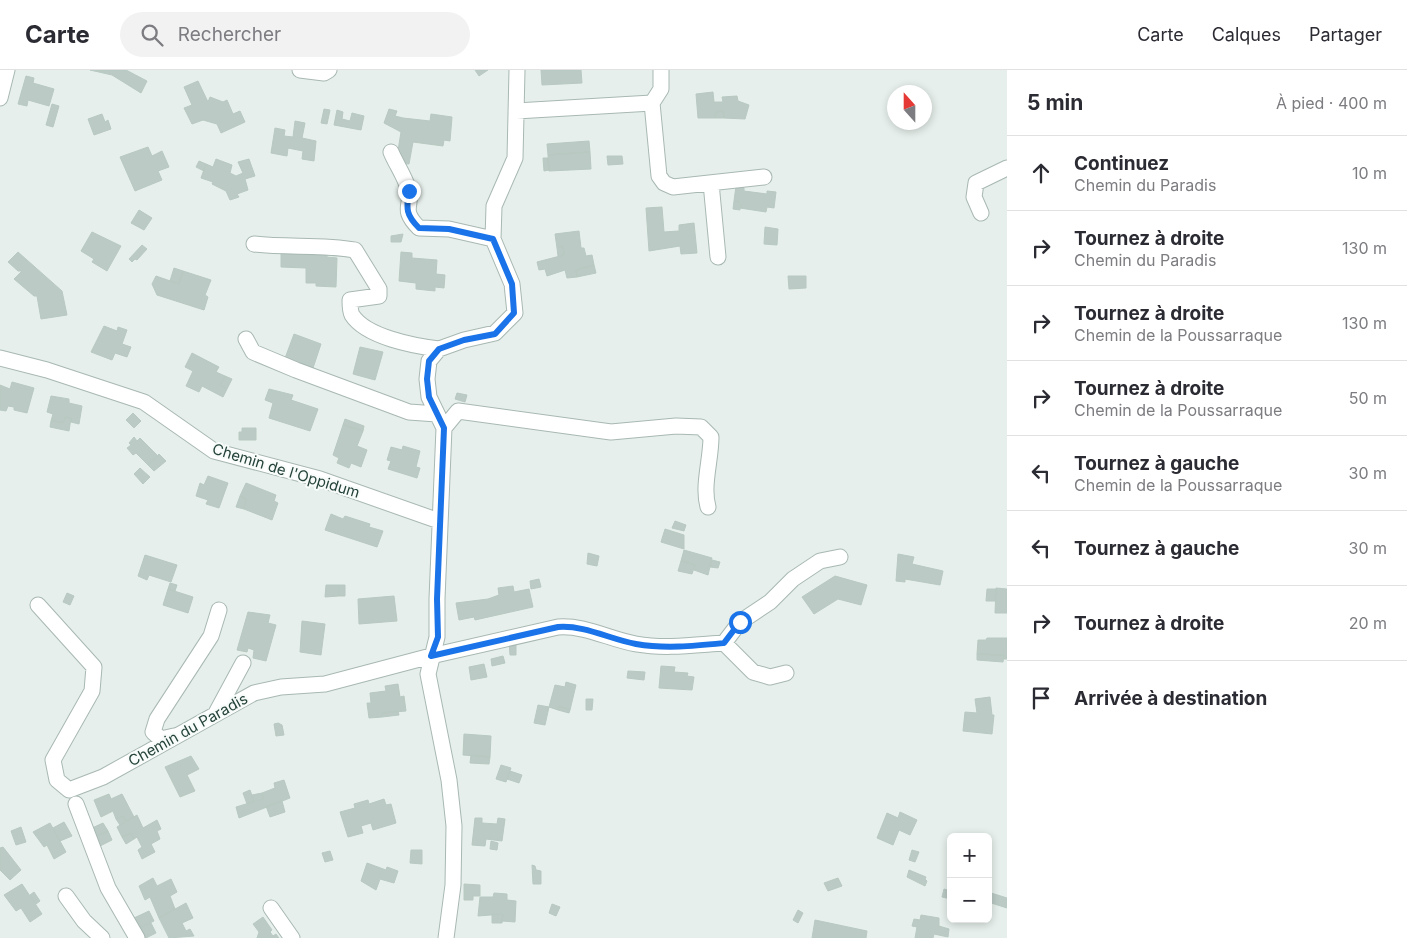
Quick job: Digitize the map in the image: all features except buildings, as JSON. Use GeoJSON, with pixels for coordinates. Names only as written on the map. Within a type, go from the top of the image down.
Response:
{"type":"FeatureCollection","features":[{"type":"Feature","properties":{"kind":"street"},"geometry":{"type":"LineString","coordinates":[[0,98],[6,70]]}},
{"type":"Feature","properties":{"kind":"street"},"geometry":{"type":"LineString","coordinates":[[300,70],[324,73],[330,70]]}},
{"type":"Feature","properties":{"kind":"street"},"geometry":{"type":"LineString","coordinates":[[446,938],[453,886],[454,826],[449,780],[428,674],[431,656],[438,637],[439,520],[444,428],[429,397],[427,379],[429,361],[439,349],[464,340],[495,334],[514,313],[512,284],[493,239],[494,206],[516,158],[517,70]]}},
{"type":"Feature","properties":{"kind":"street"},"geometry":{"type":"LineString","coordinates":[[661,70],[661,89],[652,103],[659,176],[664,183],[673,186],[764,177]]}},
{"type":"Feature","properties":{"kind":"street"},"geometry":{"type":"LineString","coordinates":[[516,111],[652,103]]}},
{"type":"Feature","properties":{"kind":"street"},"geometry":{"type":"LineString","coordinates":[[391,152],[409,191],[407,205],[409,218],[419,228],[449,229],[493,239]]}},
{"type":"Feature","properties":{"kind":"street"},"geometry":{"type":"LineString","coordinates":[[981,214],[974,197],[976,183],[1007,168]]}},
{"type":"Feature","properties":{"kind":"street"},"geometry":{"type":"LineString","coordinates":[[712,183],[718,257]]}},
{"type":"Feature","properties":{"kind":"street"},"geometry":{"type":"LineString","coordinates":[[254,244],[273,246],[335,246],[355,250],[379,289],[379,296],[350,300],[351,314],[364,328],[402,342],[439,349]]}},
{"type":"Feature","properties":{"kind":"street"},"geometry":{"type":"LineString","coordinates":[[246,339],[253,352],[296,370],[409,412],[438,414]]}},
{"type":"Feature","properties":{"kind":"street","name":"Chemin de l'Oppidum"},"geometry":{"type":"LineString","coordinates":[[0,358],[47,370],[144,402],[214,451],[320,479],[439,520]]}},
{"type":"Feature","properties":{"kind":"street"},"geometry":{"type":"LineString","coordinates":[[444,428],[458,411],[611,432],[676,426],[701,428],[711,437],[711,460],[705,496],[708,507]]}},
{"type":"Feature","properties":{"kind":"street"},"geometry":{"type":"LineString","coordinates":[[786,673],[770,677],[753,672],[724,643],[740,622],[770,602],[793,578],[820,561],[840,557]]}},
{"type":"Feature","properties":{"kind":"street","name":"Chemin du Paradis"},"geometry":{"type":"LineString","coordinates":[[38,605],[94,667],[92,692],[53,760],[57,780],[69,790],[103,777],[254,692],[281,687],[324,684],[431,656],[558,627],[575,626],[636,644],[679,647],[724,643]]}},
{"type":"Feature","properties":{"kind":"street"},"geometry":{"type":"LineString","coordinates":[[178,735],[161,739],[154,732],[157,719],[211,636],[219,610]]}},
{"type":"Feature","properties":{"kind":"street"},"geometry":{"type":"LineString","coordinates":[[216,713],[243,663]]}},
{"type":"Feature","properties":{"kind":"street"},"geometry":{"type":"LineString","coordinates":[[76,804],[108,888],[137,938]]}},
{"type":"Feature","properties":{"kind":"street"},"geometry":{"type":"LineString","coordinates":[[66,896],[84,921],[102,938]]}},
{"type":"Feature","properties":{"kind":"street"},"geometry":{"type":"LineString","coordinates":[[271,908],[292,938]]}},
{"type":"Feature","properties":{"kind":"route"},"geometry":{"type":"LineString","coordinates":[[409,191],[407,205],[409,218],[419,228],[449,229],[493,239],[512,284],[514,313],[495,334],[464,340],[439,349],[429,361],[427,379],[429,397],[444,428],[439,520],[438,637],[431,656],[558,627],[575,626],[636,644],[679,647],[724,643],[740,622]]}}]}
